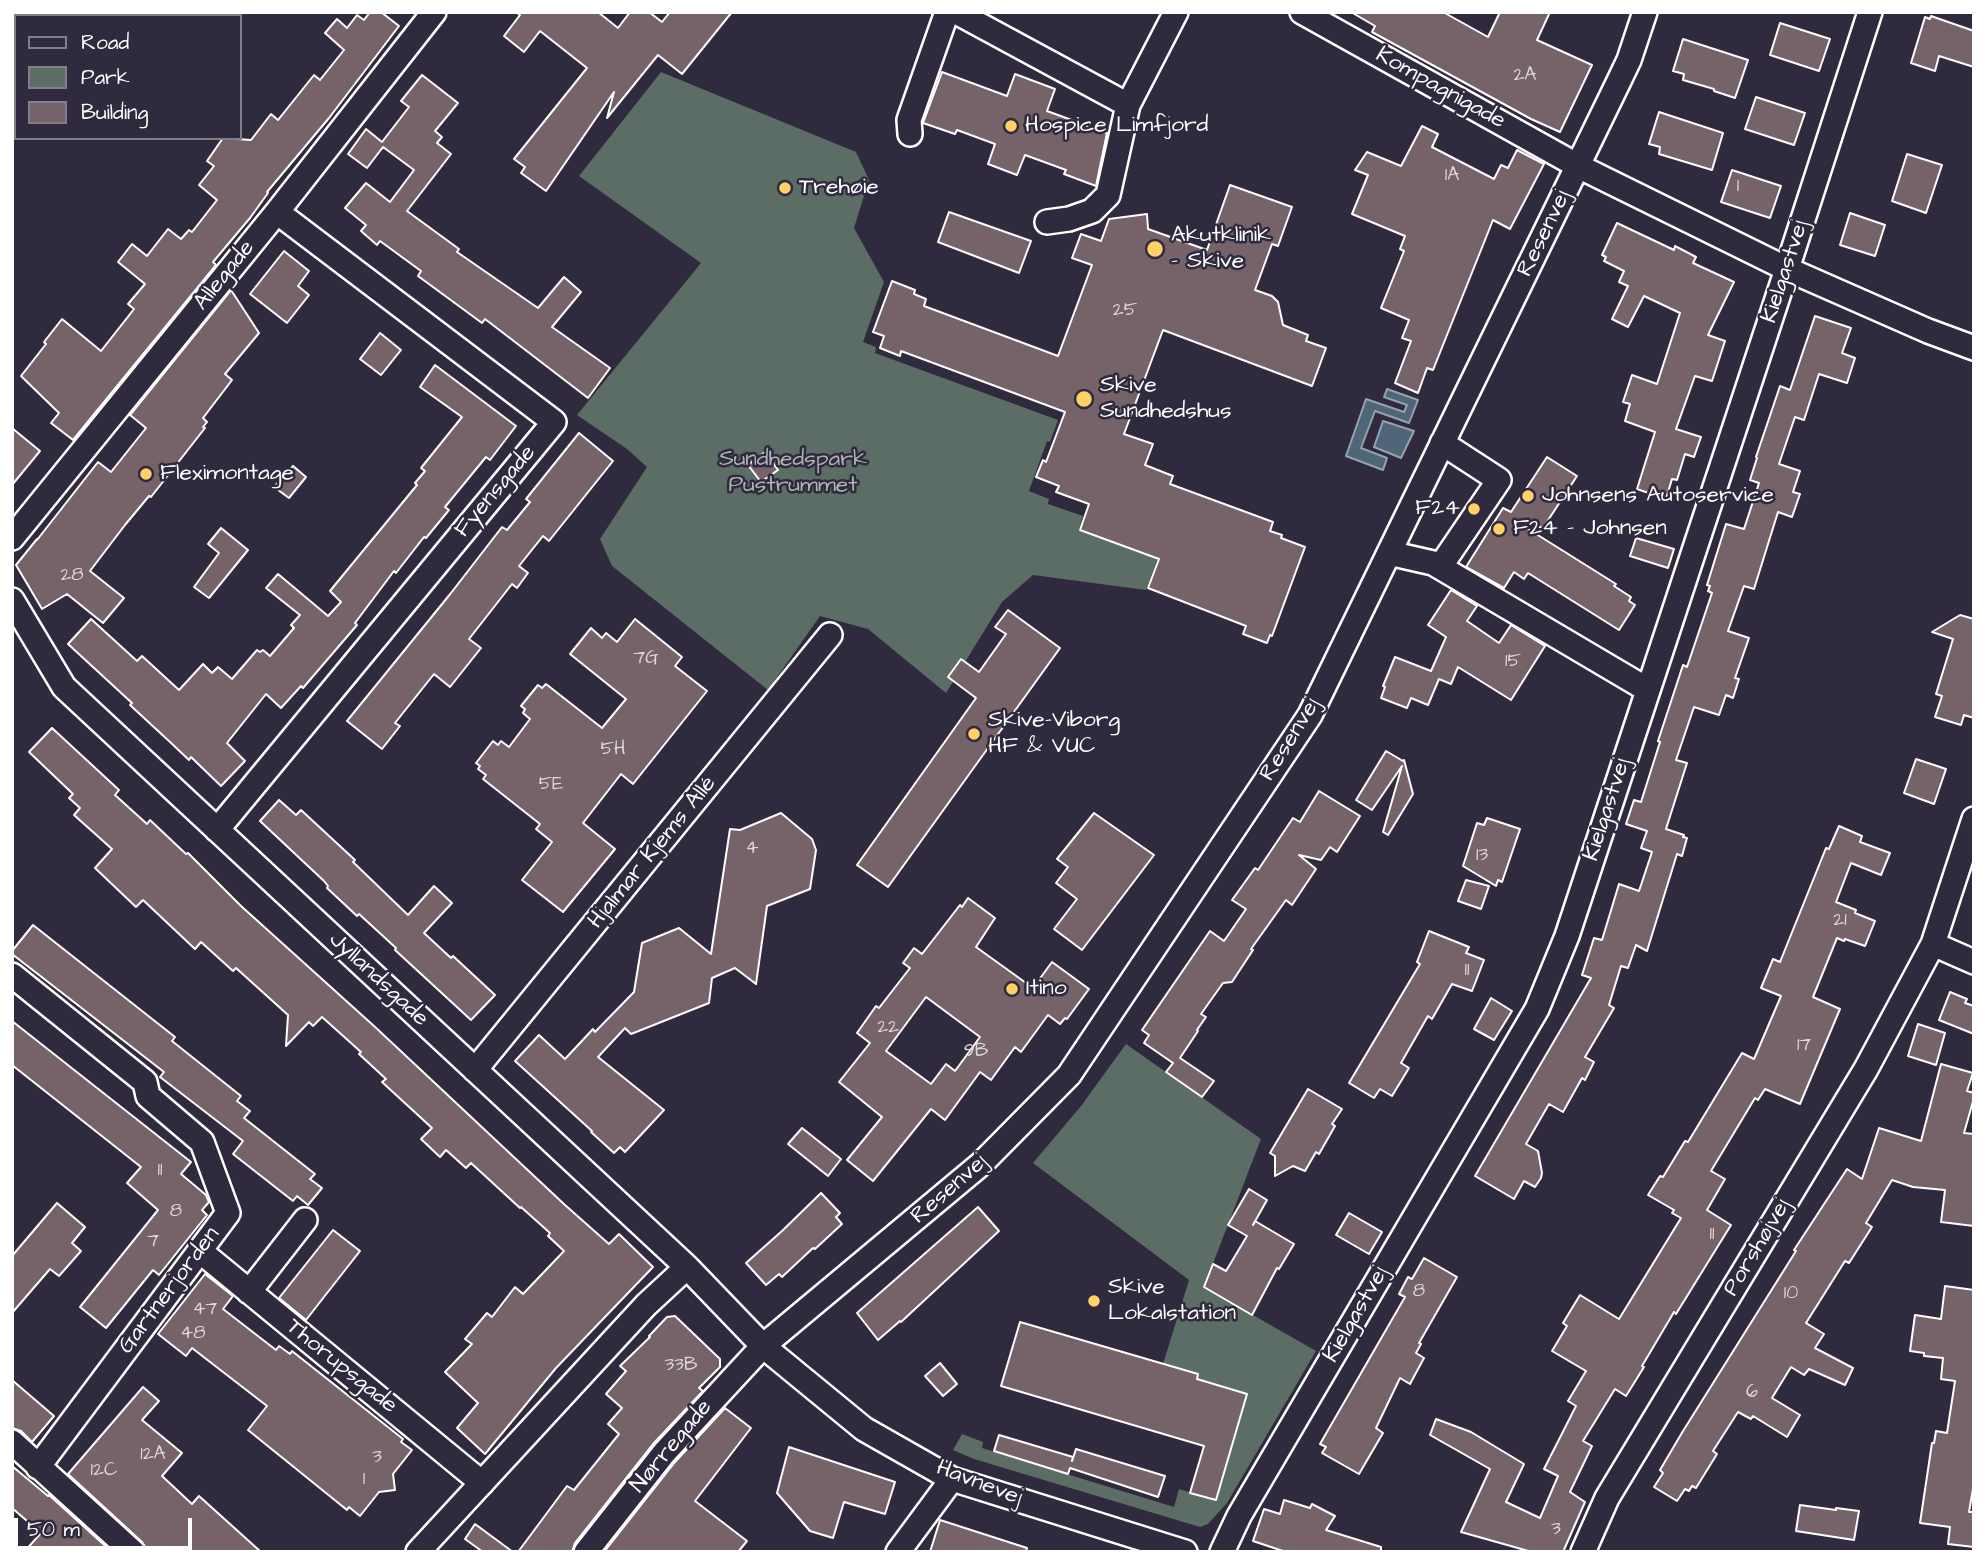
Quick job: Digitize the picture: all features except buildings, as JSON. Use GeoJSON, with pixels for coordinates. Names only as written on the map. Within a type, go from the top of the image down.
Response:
{"type":"FeatureCollection","features":[{"type":"Feature","properties":{"kind":"street","name":"Allegade"},"geometry":{"type":"LineString","coordinates":[[12,538],[277,212],[434,12]]}},
{"type":"Feature","properties":{"kind":"street"},"geometry":{"type":"LineString","coordinates":[[910,134],[909,120],[947,12]]}},
{"type":"Feature","properties":{"kind":"street"},"geometry":{"type":"LineString","coordinates":[[956,12],[1128,105]]}},
{"type":"Feature","properties":{"kind":"street"},"geometry":{"type":"LineString","coordinates":[[1047,222],[1069,219],[1092,211],[1108,195],[1128,105],[1176,12]]}},
{"type":"Feature","properties":{"kind":"street","name":"Kompagnigade"},"geometry":{"type":"LineString","coordinates":[[1302,12],[1578,166],[1787,269],[1928,331],[1974,348]]}},
{"type":"Feature","properties":{"kind":"street","name":"Resenvej"},"geometry":{"type":"LineString","coordinates":[[763,1346],[981,1164],[1069,1075],[1310,715],[1629,60],[1645,12]]}},
{"type":"Feature","properties":{"kind":"street","name":"Kielgastvej"},"geometry":{"type":"LineString","coordinates":[[1222,1552],[1239,1516],[1537,1009],[1567,936],[1870,12]]}},
{"type":"Feature","properties":{"kind":"street","name":"Fyensgade"},"geometry":{"type":"LineString","coordinates":[[217,830],[554,422],[277,212]]}},
{"type":"Feature","properties":{"kind":"street"},"geometry":{"type":"LineString","coordinates":[[1440,567],[1499,480],[1442,443]]}},
{"type":"Feature","properties":{"kind":"street"},"geometry":{"type":"LineString","coordinates":[[1389,553],[1433,563],[1648,690]]}},
{"type":"Feature","properties":{"kind":"street","name":"Jyllandsgade"},"geometry":{"type":"LineString","coordinates":[[12,600],[64,687],[687,1267],[763,1346]]}},
{"type":"Feature","properties":{"kind":"street","name":"Hjalmar Kjems Allé"},"geometry":{"type":"LineString","coordinates":[[475,1070],[830,635]]}},
{"type":"Feature","properties":{"kind":"street","name":"Porshøjvej"},"geometry":{"type":"LineString","coordinates":[[1583,1552],[1607,1498],[1866,1069],[1933,944],[1974,820]]}},
{"type":"Feature","properties":{"kind":"street"},"geometry":{"type":"LineString","coordinates":[[1933,944],[1974,962]]}},
{"type":"Feature","properties":{"kind":"street","name":"Gartnerjorden"},"geometry":{"type":"LineString","coordinates":[[12,975],[145,1082],[148,1096],[202,1143],[228,1213],[38,1467]]}},
{"type":"Feature","properties":{"kind":"street"},"geometry":{"type":"LineString","coordinates":[[249,1292],[305,1220]]}},
{"type":"Feature","properties":{"kind":"street","name":"Thorupsgade"},"geometry":{"type":"LineString","coordinates":[[200,1251],[482,1483]]}},
{"type":"Feature","properties":{"kind":"street"},"geometry":{"type":"LineString","coordinates":[[418,1552],[646,1305],[687,1267]]}},
{"type":"Feature","properties":{"kind":"street","name":"Havnevej"},"geometry":{"type":"LineString","coordinates":[[763,1346],[864,1429],[952,1479],[1181,1551]]}},
{"type":"Feature","properties":{"kind":"street","name":"Nørregade"},"geometry":{"type":"LineString","coordinates":[[586,1552],[664,1453],[763,1346]]}},
{"type":"Feature","properties":{"kind":"street"},"geometry":{"type":"LineString","coordinates":[[12,1442],[133,1552]]}},
{"type":"Feature","properties":{"kind":"street"},"geometry":{"type":"LineString","coordinates":[[898,1552],[952,1479]]}},
{"type":"Feature","properties":{"kind":"green space","name":"Sundhedspark Pustrummet"},"geometry":{"type":"Polygon","coordinates":[[[661,72],[856,152],[869,180],[854,228],[884,282],[863,342],[876,347],[875,353],[1058,420],[1050,442],[1047,441],[1029,491],[1049,499],[1048,504],[1083,516],[1079,529],[1158,558],[1146,590],[1033,575],[1002,602],[946,693],[868,629],[820,616],[768,690],[612,566],[600,539],[647,467],[627,449],[577,415],[701,263],[579,176],[661,72]]]}},
{"type":"Feature","properties":{"kind":"green space"},"geometry":{"type":"Polygon","coordinates":[[[1126,1044],[1261,1139],[1204,1287],[1316,1351],[1227,1503],[1208,1524],[1200,1527],[974,1459],[953,1450],[962,1434],[983,1442],[982,1448],[1174,1507],[1179,1489],[1215,1500],[1247,1394],[1197,1379],[1198,1374],[1163,1364],[1189,1280],[1033,1163],[1081,1106],[1126,1044]]]}},
{"type":"Feature","properties":{"kind":"water"},"geometry":{"type":"Polygon","coordinates":[[[1387,389],[1418,400],[1409,423],[1375,411],[1361,448],[1387,458],[1383,470],[1346,456],[1366,399],[1404,412],[1407,405],[1384,397],[1387,389]]]}},
{"type":"Feature","properties":{"kind":"water"},"geometry":{"type":"Polygon","coordinates":[[[1383,421],[1414,431],[1401,458],[1374,447],[1383,421]]]}},
{"type":"Feature","properties":{"kind":"place","name":"Hospice Limfjord"},"geometry":{"type":"Point","coordinates":[1011,126]}},
{"type":"Feature","properties":{"kind":"place","name":"Trehøie"},"geometry":{"type":"Point","coordinates":[785,188]}},
{"type":"Feature","properties":{"kind":"place","name":"Akutklinik - Skive"},"geometry":{"type":"Point","coordinates":[1155,249]}},
{"type":"Feature","properties":{"kind":"place","name":"Skive Sundhedshus"},"geometry":{"type":"Point","coordinates":[1084,399]}},
{"type":"Feature","properties":{"kind":"place","name":"Fleximontage"},"geometry":{"type":"Point","coordinates":[146,474]}},
{"type":"Feature","properties":{"kind":"place","name":"Johnsens Autoservice"},"geometry":{"type":"Point","coordinates":[1528,496]}},
{"type":"Feature","properties":{"kind":"place","name":"F24"},"geometry":{"type":"Point","coordinates":[1474,509]}},
{"type":"Feature","properties":{"kind":"place","name":"F24 - Johnsen"},"geometry":{"type":"Point","coordinates":[1499,529]}},
{"type":"Feature","properties":{"kind":"place","name":"Skive-Viborg HF & VUC"},"geometry":{"type":"Point","coordinates":[974,734]}},
{"type":"Feature","properties":{"kind":"place","name":"Itino"},"geometry":{"type":"Point","coordinates":[1012,989]}},
{"type":"Feature","properties":{"kind":"place","name":"Skive Lokalstation"},"geometry":{"type":"Point","coordinates":[1094,1301]}}]}
